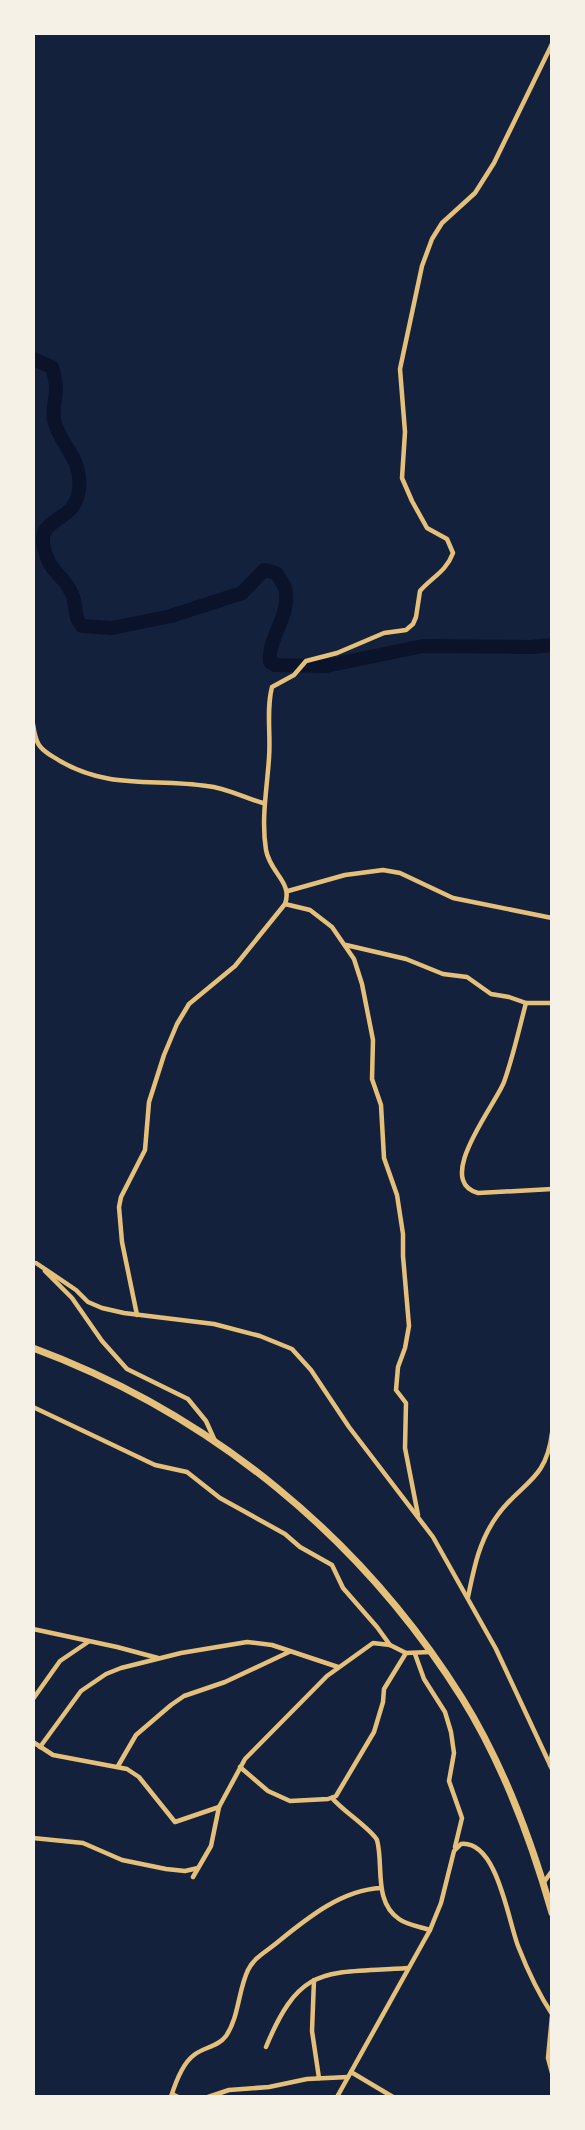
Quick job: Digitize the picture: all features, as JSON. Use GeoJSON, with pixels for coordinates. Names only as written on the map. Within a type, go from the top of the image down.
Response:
{"type":"FeatureCollection","features":[{"type":"Feature","properties":{"kind":"highway"},"geometry":{"type":"LineString","coordinates":[[33,1348],[115,1382],[160,1406],[216,1442],[258,1472],[320,1525],[368,1573],[430,1652],[462,1699],[484,1739],[522,1822],[544,1882],[552,1913]]}},
{"type":"Feature","properties":{"kind":"street"},"geometry":{"type":"LineString","coordinates":[[137,1315],[122,1242],[119,1207],[121,1197],[145,1150],[149,1101],[164,1055],[189,1004],[235,967],[285,904],[288,891],[267,857],[263,803],[269,755],[270,694],[273,685],[294,675],[306,661],[337,653],[384,633],[406,630],[416,618],[420,591],[441,574],[449,563],[453,553],[447,538],[427,528],[402,478],[405,432],[400,369],[422,266],[432,239],[442,223],[475,193],[494,163],[552,44]]}},
{"type":"Feature","properties":{"kind":"street"},"geometry":{"type":"LineString","coordinates":[[33,724],[36,741],[43,751],[71,767],[91,774],[128,783],[211,786],[263,803]]}},
{"type":"Feature","properties":{"kind":"street"},"geometry":{"type":"LineString","coordinates":[[288,891],[345,875],[383,870],[400,873],[453,898],[552,918]]}},
{"type":"Feature","properties":{"kind":"street"},"geometry":{"type":"LineString","coordinates":[[285,904],[310,910],[332,927],[354,959],[362,984],[373,1041],[372,1079],[381,1105],[384,1158],[394,1185],[401,1217],[410,1316],[405,1348],[396,1376],[396,1390],[406,1403],[405,1448],[418,1517]]}},
{"type":"Feature","properties":{"kind":"street"},"geometry":{"type":"LineString","coordinates":[[345,945],[407,959],[443,974],[467,977],[491,994],[526,1003],[552,1003]]}},
{"type":"Feature","properties":{"kind":"street"},"geometry":{"type":"LineString","coordinates":[[526,1003],[504,1082],[468,1147],[462,1178],[470,1191],[478,1193],[552,1189]]}},
{"type":"Feature","properties":{"kind":"street"},"geometry":{"type":"LineString","coordinates":[[35,1262],[76,1290],[88,1302],[102,1308],[214,1324],[260,1336],[292,1349],[311,1370],[349,1427],[433,1537],[496,1649],[551,1767]]}},
{"type":"Feature","properties":{"kind":"street"},"geometry":{"type":"LineString","coordinates":[[35,1262],[72,1298],[102,1341],[127,1369],[188,1399],[206,1421],[216,1442]]}},
{"type":"Feature","properties":{"kind":"street"},"geometry":{"type":"LineString","coordinates":[[33,1408],[156,1465],[187,1472],[220,1498],[285,1534],[300,1547],[332,1565],[343,1588],[390,1645]]}},
{"type":"Feature","properties":{"kind":"street"},"geometry":{"type":"LineString","coordinates":[[468,1598],[475,1563],[484,1537],[498,1513],[534,1480],[550,1446],[552,1433]]}},
{"type":"Feature","properties":{"kind":"street"},"geometry":{"type":"LineString","coordinates":[[33,1629],[160,1659]]}},
{"type":"Feature","properties":{"kind":"street"},"geometry":{"type":"LineString","coordinates":[[33,1699],[60,1661],[89,1641]]}},
{"type":"Feature","properties":{"kind":"street"},"geometry":{"type":"LineString","coordinates":[[40,1747],[81,1691],[90,1683],[121,1668],[224,1644],[247,1642],[263,1643],[339,1667]]}},
{"type":"Feature","properties":{"kind":"street"},"geometry":{"type":"LineString","coordinates":[[193,1877],[211,1846],[219,1807],[240,1767],[255,1747],[314,1688],[373,1643],[390,1645],[406,1653],[430,1652]]}},
{"type":"Feature","properties":{"kind":"street"},"geometry":{"type":"LineString","coordinates":[[118,1766],[136,1735],[171,1705],[192,1693],[225,1682],[290,1652]]}},
{"type":"Feature","properties":{"kind":"street"},"geometry":{"type":"LineString","coordinates":[[240,1767],[268,1791],[290,1801],[332,1798],[341,1790],[368,1744],[379,1716],[384,1689],[406,1653]]}},
{"type":"Feature","properties":{"kind":"street"},"geometry":{"type":"LineString","coordinates":[[337,2097],[430,1930],[442,1903],[462,1818],[449,1781],[454,1753],[451,1731],[445,1712],[424,1679],[415,1654]]}},
{"type":"Feature","properties":{"kind":"street"},"geometry":{"type":"LineString","coordinates":[[33,1742],[53,1755],[118,1766],[139,1776],[176,1822],[219,1807]]}},
{"type":"Feature","properties":{"kind":"street"},"geometry":{"type":"LineString","coordinates":[[551,1767],[552,1753]]}},
{"type":"Feature","properties":{"kind":"street"},"geometry":{"type":"LineString","coordinates":[[332,1798],[374,1834],[379,1846],[381,1888],[397,1918],[430,1930]]}},
{"type":"Feature","properties":{"kind":"street"},"geometry":{"type":"LineString","coordinates":[[33,1838],[83,1843],[122,1860],[166,1869],[185,1871],[199,1868]]}},
{"type":"Feature","properties":{"kind":"street"},"geometry":{"type":"LineString","coordinates":[[454,1852],[461,1844],[474,1844],[480,1848],[498,1881],[517,1944],[552,2015],[548,2059],[552,2073]]}},
{"type":"Feature","properties":{"kind":"street"},"geometry":{"type":"LineString","coordinates":[[544,1882],[552,1871]]}},
{"type":"Feature","properties":{"kind":"street"},"geometry":{"type":"LineString","coordinates":[[178,2097],[171,2095],[189,2061],[195,2054],[223,2040],[228,2033],[241,1986],[256,1958],[327,1906],[362,1891],[381,1888]]}},
{"type":"Feature","properties":{"kind":"street"},"geometry":{"type":"LineString","coordinates":[[266,2047],[287,2004],[300,1988],[314,1979],[350,1971],[408,1968]]}},
{"type":"Feature","properties":{"kind":"street"},"geometry":{"type":"LineString","coordinates":[[314,1979],[312,2032],[318,2078]]}},
{"type":"Feature","properties":{"kind":"street"},"geometry":{"type":"LineString","coordinates":[[208,2097],[229,2090],[266,2088],[349,2075],[393,2097]]}},
{"type":"Feature","properties":{"kind":"waterway"},"geometry":{"type":"LineString","coordinates":[[33,359],[52,367],[56,385],[54,420],[78,469],[79,489],[76,502],[47,527],[43,535],[49,562],[71,592],[77,618],[82,626],[112,628],[171,616],[242,593],[264,570],[276,573],[285,588],[283,617],[270,653],[270,662],[275,665],[326,666],[423,646],[552,645]]}}]}
